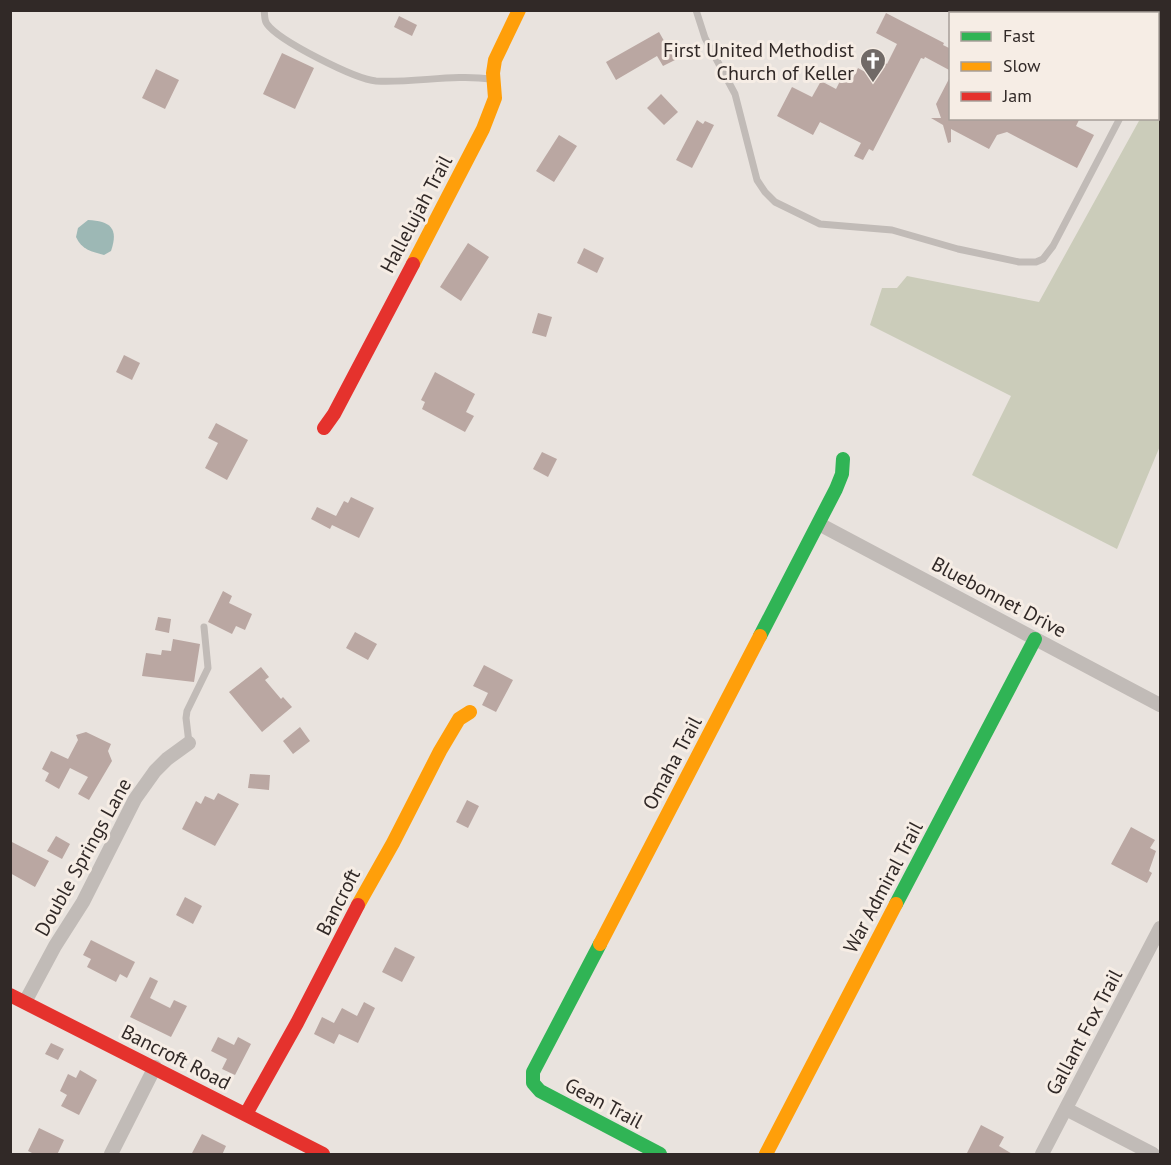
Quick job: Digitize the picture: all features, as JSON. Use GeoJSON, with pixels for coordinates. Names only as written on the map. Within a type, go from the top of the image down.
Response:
{"type":"FeatureCollection","features":[{"type":"Feature","properties":{"kind":"street","name":"Hallelujah Trail"},"geometry":{"type":"LineString","coordinates":[[324,428],[334,414],[483,129],[495,98],[495,60],[519,10]]}},
{"type":"Feature","properties":{"kind":"street","name":"Omaha Trail"},"geometry":{"type":"LineString","coordinates":[[533,1083],[533,1072],[819,524],[839,483],[843,459]]}},
{"type":"Feature","properties":{"kind":"street","name":"Bluebonnet Drive"},"geometry":{"type":"LineString","coordinates":[[819,524],[1161,705]]}},
{"type":"Feature","properties":{"kind":"street","name":"War Admiral Trail"},"geometry":{"type":"LineString","coordinates":[[765,1155],[1035,639]]}},
{"type":"Feature","properties":{"kind":"street","name":"Bancroft"},"geometry":{"type":"LineString","coordinates":[[246,1114],[297,1023],[440,751],[459,719],[470,712]]}},
{"type":"Feature","properties":{"kind":"street","name":"Double Springs Lane"},"geometry":{"type":"LineString","coordinates":[[25,1002],[55,946],[83,902],[135,800],[155,771],[189,743]]}},
{"type":"Feature","properties":{"kind":"street","name":"Gallant Fox Trail"},"geometry":{"type":"LineString","coordinates":[[1042,1155],[1161,928]]}},
{"type":"Feature","properties":{"kind":"street","name":"Bancroft Road"},"geometry":{"type":"LineString","coordinates":[[10,994],[323,1155]]}},
{"type":"Feature","properties":{"kind":"street"},"geometry":{"type":"LineString","coordinates":[[111,1155],[155,1067]]}},
{"type":"Feature","properties":{"kind":"street","name":"Gean Trail"},"geometry":{"type":"LineString","coordinates":[[533,1083],[540,1091],[660,1155]]}},
{"type":"Feature","properties":{"kind":"street"},"geometry":{"type":"LineString","coordinates":[[1066,1109],[1153,1155]]}},
{"type":"Feature","properties":{"kind":"lane"},"geometry":{"type":"LineString","coordinates":[[264,10],[265,22],[277,34],[306,52],[350,73],[374,81],[474,77],[494,80]]}},
{"type":"Feature","properties":{"kind":"lane"},"geometry":{"type":"LineString","coordinates":[[696,10],[702,32],[735,94],[760,186],[775,202],[820,224],[882,228],[958,249],[1019,262],[1036,262],[1043,259],[1053,246],[1119,120]]}},
{"type":"Feature","properties":{"kind":"lane"},"geometry":{"type":"LineString","coordinates":[[189,743],[187,711],[208,668],[204,627]]}},
{"type":"Feature","properties":{"kind":"green space"},"geometry":{"type":"Polygon","coordinates":[[[1160,81],[1160,446],[1117,549],[972,475],[1011,396],[870,325],[882,288],[897,288],[907,276],[1039,302],[1139,120],[1159,120],[1160,81]]]}},
{"type":"Feature","properties":{"kind":"water"},"geometry":{"type":"Polygon","coordinates":[[[88,220],[102,222],[111,227],[114,237],[111,251],[104,255],[95,253],[78,241],[76,237],[78,228],[88,220]]]}},
{"type":"Feature","properties":{"kind":"building","name":"First United Methodist Church of Keller"},"geometry":{"type":"Polygon","coordinates":[[[886,13],[944,43],[943,45],[949,48],[949,70],[925,57],[921,58],[873,151],[869,149],[863,160],[854,156],[861,143],[820,122],[813,135],[777,116],[792,87],[812,97],[821,81],[836,89],[842,77],[848,80],[850,76],[853,78],[858,68],[867,73],[873,61],[878,64],[880,60],[887,64],[897,44],[876,33],[886,13]]]}},
{"type":"Feature","properties":{"kind":"building"},"geometry":{"type":"Polygon","coordinates":[[[399,16],[417,25],[412,36],[394,27],[399,16]]]}},
{"type":"Feature","properties":{"kind":"building"},"geometry":{"type":"Polygon","coordinates":[[[659,32],[675,60],[663,66],[657,56],[616,80],[606,62],[659,32]]]}},
{"type":"Feature","properties":{"kind":"building"},"geometry":{"type":"Polygon","coordinates":[[[282,53],[314,68],[295,109],[263,94],[282,53]]]}},
{"type":"Feature","properties":{"kind":"building"},"geometry":{"type":"Polygon","coordinates":[[[156,69],[179,80],[165,109],[142,98],[156,69]]]}},
{"type":"Feature","properties":{"kind":"building"},"geometry":{"type":"Polygon","coordinates":[[[949,79],[949,120],[1079,120],[1076,126],[1094,135],[1077,168],[1007,132],[997,135],[989,149],[951,129],[951,142],[948,143],[943,125],[931,118],[941,118],[936,104],[949,79]]]}},
{"type":"Feature","properties":{"kind":"building"},"geometry":{"type":"Polygon","coordinates":[[[661,94],[678,112],[664,125],[647,108],[661,94]]]}},
{"type":"Feature","properties":{"kind":"building"},"geometry":{"type":"Polygon","coordinates":[[[697,120],[703,124],[705,121],[714,125],[692,168],[676,160],[697,120]]]}},
{"type":"Feature","properties":{"kind":"building"},"geometry":{"type":"Polygon","coordinates":[[[559,135],[577,146],[554,182],[536,171],[559,135]]]}},
{"type":"Feature","properties":{"kind":"building"},"geometry":{"type":"Polygon","coordinates":[[[468,243],[489,257],[461,301],[440,287],[468,243]]]}},
{"type":"Feature","properties":{"kind":"building"},"geometry":{"type":"Polygon","coordinates":[[[584,248],[604,258],[597,273],[577,263],[584,248]]]}},
{"type":"Feature","properties":{"kind":"building"},"geometry":{"type":"Polygon","coordinates":[[[538,313],[552,317],[546,337],[532,333],[538,313]]]}},
{"type":"Feature","properties":{"kind":"building"},"geometry":{"type":"Polygon","coordinates":[[[124,355],[140,363],[132,380],[116,372],[124,355]]]}},
{"type":"Feature","properties":{"kind":"building"},"geometry":{"type":"Polygon","coordinates":[[[435,372],[475,394],[466,412],[474,416],[465,432],[422,409],[425,402],[421,400],[435,372]]]}},
{"type":"Feature","properties":{"kind":"building"},"geometry":{"type":"Polygon","coordinates":[[[216,423],[248,440],[227,480],[205,468],[218,443],[208,438],[216,423]]]}},
{"type":"Feature","properties":{"kind":"building"},"geometry":{"type":"Polygon","coordinates":[[[542,452],[557,459],[548,477],[533,469],[542,452]]]}},
{"type":"Feature","properties":{"kind":"building"},"geometry":{"type":"Polygon","coordinates":[[[351,497],[374,508],[359,538],[332,525],[330,529],[311,519],[317,507],[336,516],[344,501],[348,503],[351,497]]]}},
{"type":"Feature","properties":{"kind":"building"},"geometry":{"type":"Polygon","coordinates":[[[223,591],[232,596],[229,603],[252,614],[245,630],[236,626],[232,634],[208,622],[223,591]]]}},
{"type":"Feature","properties":{"kind":"building"},"geometry":{"type":"Polygon","coordinates":[[[158,617],[171,619],[169,633],[155,630],[158,617]]]}},
{"type":"Feature","properties":{"kind":"building"},"geometry":{"type":"Polygon","coordinates":[[[355,632],[377,644],[368,660],[346,648],[355,632]]]}},
{"type":"Feature","properties":{"kind":"building"},"geometry":{"type":"Polygon","coordinates":[[[173,639],[200,644],[194,682],[142,676],[146,653],[161,655],[162,650],[171,651],[173,639]]]}},
{"type":"Feature","properties":{"kind":"building"},"geometry":{"type":"Polygon","coordinates":[[[484,665],[513,680],[496,712],[482,705],[488,693],[473,686],[484,665]]]}},
{"type":"Feature","properties":{"kind":"building"},"geometry":{"type":"Polygon","coordinates":[[[261,667],[269,677],[265,680],[281,699],[283,697],[292,707],[262,732],[229,692],[261,667]]]}},
{"type":"Feature","properties":{"kind":"building"},"geometry":{"type":"Polygon","coordinates":[[[300,727],[310,741],[293,754],[283,741],[300,727]]]}},
{"type":"Feature","properties":{"kind":"building"},"geometry":{"type":"Polygon","coordinates":[[[86,732],[111,744],[108,751],[112,761],[89,800],[78,794],[88,777],[70,768],[59,789],[45,781],[49,773],[42,769],[51,751],[68,759],[78,740],[76,735],[86,732]]]}},
{"type":"Feature","properties":{"kind":"building"},"geometry":{"type":"Polygon","coordinates":[[[250,774],[270,775],[269,790],[248,788],[250,774]]]}},
{"type":"Feature","properties":{"kind":"building"},"geometry":{"type":"Polygon","coordinates":[[[218,793],[239,804],[215,846],[182,829],[196,801],[201,804],[205,796],[214,800],[218,793]]]}},
{"type":"Feature","properties":{"kind":"building"},"geometry":{"type":"Polygon","coordinates":[[[467,800],[479,806],[468,828],[456,822],[467,800]]]}},
{"type":"Feature","properties":{"kind":"building"},"geometry":{"type":"Polygon","coordinates":[[[1131,827],[1155,840],[1150,848],[1156,851],[1149,871],[1152,873],[1147,883],[1111,864],[1131,827]]]}},
{"type":"Feature","properties":{"kind":"building"},"geometry":{"type":"Polygon","coordinates":[[[56,836],[70,844],[62,859],[47,851],[56,836]]]}},
{"type":"Feature","properties":{"kind":"building"},"geometry":{"type":"Polygon","coordinates":[[[10,841],[49,861],[35,887],[10,873],[10,841]]]}},
{"type":"Feature","properties":{"kind":"building"},"geometry":{"type":"Polygon","coordinates":[[[185,897],[202,906],[193,924],[176,915],[185,897]]]}},
{"type":"Feature","properties":{"kind":"building"},"geometry":{"type":"Polygon","coordinates":[[[91,940],[135,962],[127,978],[120,974],[116,982],[87,967],[91,959],[83,955],[91,940]]]}},
{"type":"Feature","properties":{"kind":"building"},"geometry":{"type":"Polygon","coordinates":[[[395,947],[415,957],[402,982],[382,972],[395,947]]]}},
{"type":"Feature","properties":{"kind":"building"},"geometry":{"type":"Polygon","coordinates":[[[150,977],[158,981],[150,998],[170,1008],[174,1000],[187,1006],[171,1037],[130,1017],[150,977]]]}},
{"type":"Feature","properties":{"kind":"building"},"geometry":{"type":"Polygon","coordinates":[[[364,1002],[375,1008],[358,1043],[339,1034],[334,1044],[314,1034],[322,1017],[334,1023],[342,1008],[357,1016],[364,1002]]]}},
{"type":"Feature","properties":{"kind":"building"},"geometry":{"type":"Polygon","coordinates":[[[218,1037],[234,1045],[238,1037],[251,1044],[235,1075],[222,1069],[227,1059],[211,1051],[218,1037]]]}},
{"type":"Feature","properties":{"kind":"building"},"geometry":{"type":"Polygon","coordinates":[[[51,1043],[64,1049],[58,1060],[45,1054],[51,1043]]]}},
{"type":"Feature","properties":{"kind":"building"},"geometry":{"type":"Polygon","coordinates":[[[80,1070],[97,1080],[79,1115],[61,1106],[67,1095],[60,1091],[68,1074],[76,1078],[80,1070]]]}},
{"type":"Feature","properties":{"kind":"building"},"geometry":{"type":"Polygon","coordinates":[[[981,1125],[1004,1137],[999,1146],[1014,1155],[966,1155],[981,1125]]]}},
{"type":"Feature","properties":{"kind":"building"},"geometry":{"type":"Polygon","coordinates":[[[39,1128],[64,1140],[57,1155],[36,1155],[28,1151],[39,1128]]]}},
{"type":"Feature","properties":{"kind":"building"},"geometry":{"type":"Polygon","coordinates":[[[202,1134],[226,1146],[222,1155],[191,1155],[202,1134]]]}},
{"type":"Feature","properties":{"kind":"traffic: fast"},"geometry":{"type":"LineString","coordinates":[[760,636],[836,489],[842,474],[843,459]]}},
{"type":"Feature","properties":{"kind":"traffic: fast"},"geometry":{"type":"LineString","coordinates":[[896,904],[1035,639]]}},
{"type":"Feature","properties":{"kind":"traffic: fast"},"geometry":{"type":"LineString","coordinates":[[600,944],[533,1072],[533,1083],[540,1091],[660,1154]]}},
{"type":"Feature","properties":{"kind":"traffic: slow"},"geometry":{"type":"LineString","coordinates":[[413,264],[483,129],[495,98],[493,73],[495,60],[519,10]]}},
{"type":"Feature","properties":{"kind":"traffic: slow"},"geometry":{"type":"LineString","coordinates":[[600,944],[760,636]]}},
{"type":"Feature","properties":{"kind":"traffic: slow"},"geometry":{"type":"LineString","coordinates":[[358,905],[440,751],[459,719],[470,712]]}},
{"type":"Feature","properties":{"kind":"traffic: slow"},"geometry":{"type":"LineString","coordinates":[[766,1154],[896,904]]}},
{"type":"Feature","properties":{"kind":"traffic: jam"},"geometry":{"type":"LineString","coordinates":[[324,428],[334,414],[413,264]]}},
{"type":"Feature","properties":{"kind":"traffic: jam"},"geometry":{"type":"LineString","coordinates":[[246,1114],[297,1023],[358,905]]}},
{"type":"Feature","properties":{"kind":"traffic: jam"},"geometry":{"type":"LineString","coordinates":[[10,995],[323,1154]]}},
{"type":"Feature","properties":{"kind":"place","name":"First United Methodist Church of Keller"},"geometry":{"type":"Point","coordinates":[873,84]}}]}
